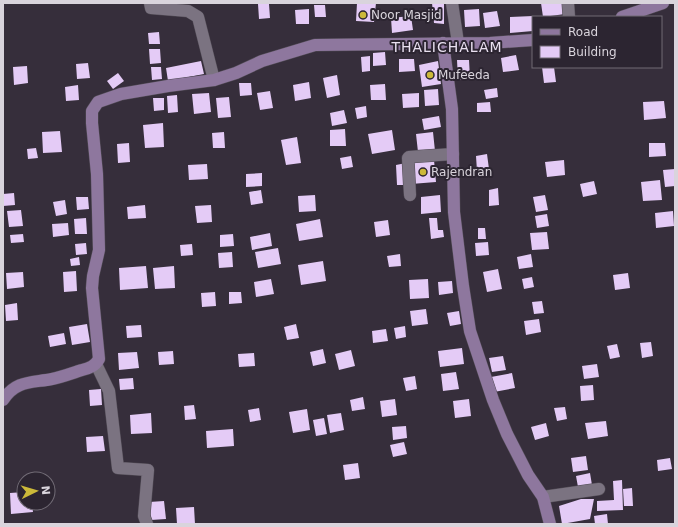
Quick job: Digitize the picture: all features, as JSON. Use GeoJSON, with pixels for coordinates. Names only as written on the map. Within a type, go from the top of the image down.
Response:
{"type":"FeatureCollection","features":[{"type":"Feature","properties":{"kind":"main road"},"geometry":{"type":"LineString","coordinates":[[625,16],[664,3]]}},
{"type":"Feature","properties":{"kind":"main road"},"geometry":{"type":"LineString","coordinates":[[3,400],[7,393],[24,383],[52,379],[92,367],[99,359],[92,288],[93,276],[100,250],[97,174],[92,123],[92,111],[98,102],[121,94],[214,80],[236,73],[262,61],[315,45],[490,43],[532,40]]}},
{"type":"Feature","properties":{"kind":"main road"},"geometry":{"type":"LineString","coordinates":[[443,43],[452,109],[454,212],[470,331],[493,400],[507,434],[528,475],[542,497],[550,524]]}},
{"type":"Feature","properties":{"kind":"street"},"geometry":{"type":"LineString","coordinates":[[150,3],[151,8],[188,11],[198,17],[214,80]]}},
{"type":"Feature","properties":{"kind":"street"},"geometry":{"type":"LineString","coordinates":[[452,3],[458,43]]}},
{"type":"Feature","properties":{"kind":"street"},"geometry":{"type":"LineString","coordinates":[[568,3],[570,16]]}},
{"type":"Feature","properties":{"kind":"street"},"geometry":{"type":"LineString","coordinates":[[410,195],[409,157],[453,154]]}},
{"type":"Feature","properties":{"kind":"street"},"geometry":{"type":"LineString","coordinates":[[96,364],[109,391],[118,468],[148,470],[144,516],[147,524]]}},
{"type":"Feature","properties":{"kind":"street"},"geometry":{"type":"LineString","coordinates":[[542,497],[599,489]]}},
{"type":"Feature","properties":{"kind":"building"},"geometry":{"type":"Polygon","coordinates":[[[357,3],[376,3],[374,22],[356,21],[357,3]]]}},
{"type":"Feature","properties":{"kind":"building"},"geometry":{"type":"Polygon","coordinates":[[[432,3],[444,3],[444,24],[434,23],[432,3]]]}},
{"type":"Feature","properties":{"kind":"building"},"geometry":{"type":"Polygon","coordinates":[[[541,3],[563,3],[565,14],[543,16],[541,3]]]}},
{"type":"Feature","properties":{"kind":"building"},"geometry":{"type":"Polygon","coordinates":[[[258,4],[269,4],[270,18],[259,19],[258,4]]]}},
{"type":"Feature","properties":{"kind":"building"},"geometry":{"type":"Polygon","coordinates":[[[314,5],[325,5],[326,17],[315,17],[314,5]]]}},
{"type":"Feature","properties":{"kind":"building"},"geometry":{"type":"Polygon","coordinates":[[[309,9],[309,24],[296,24],[295,10],[309,9]]]}},
{"type":"Feature","properties":{"kind":"building"},"geometry":{"type":"Polygon","coordinates":[[[479,9],[480,26],[465,27],[464,10],[479,9]]]}},
{"type":"Feature","properties":{"kind":"building"},"geometry":{"type":"Polygon","coordinates":[[[497,11],[500,26],[485,28],[483,13],[497,11]]]}},
{"type":"Feature","properties":{"kind":"building"},"geometry":{"type":"Polygon","coordinates":[[[411,16],[413,30],[392,33],[391,18],[411,16]]]}},
{"type":"Feature","properties":{"kind":"building"},"geometry":{"type":"Polygon","coordinates":[[[532,16],[532,31],[510,33],[510,17],[532,16]]]}},
{"type":"Feature","properties":{"kind":"building"},"geometry":{"type":"Polygon","coordinates":[[[159,32],[160,44],[149,44],[148,33],[159,32]]]}},
{"type":"Feature","properties":{"kind":"building"},"geometry":{"type":"Polygon","coordinates":[[[149,49],[160,49],[161,63],[150,64],[149,49]]]}},
{"type":"Feature","properties":{"kind":"building"},"geometry":{"type":"Polygon","coordinates":[[[385,52],[386,65],[373,66],[373,53],[385,52]]]}},
{"type":"Feature","properties":{"kind":"building"},"geometry":{"type":"Polygon","coordinates":[[[516,55],[519,70],[503,72],[501,58],[516,55]]]}},
{"type":"Feature","properties":{"kind":"building"},"geometry":{"type":"Polygon","coordinates":[[[370,56],[370,71],[362,72],[361,57],[370,56]]]}},
{"type":"Feature","properties":{"kind":"building"},"geometry":{"type":"Polygon","coordinates":[[[399,59],[414,59],[415,71],[399,72],[399,59]]]}},
{"type":"Feature","properties":{"kind":"building"},"geometry":{"type":"Polygon","coordinates":[[[457,60],[469,60],[470,78],[458,80],[457,60]]]}},
{"type":"Feature","properties":{"kind":"building"},"geometry":{"type":"Polygon","coordinates":[[[201,61],[204,74],[168,81],[166,68],[201,61]]]}},
{"type":"Feature","properties":{"kind":"building","name":"Mufeeda"},"geometry":{"type":"Polygon","coordinates":[[[438,61],[441,84],[422,87],[419,65],[438,61]]]}},
{"type":"Feature","properties":{"kind":"building"},"geometry":{"type":"Polygon","coordinates":[[[88,63],[90,78],[77,79],[76,64],[88,63]]]}},
{"type":"Feature","properties":{"kind":"building"},"geometry":{"type":"Polygon","coordinates":[[[27,66],[28,83],[14,85],[13,67],[27,66]]]}},
{"type":"Feature","properties":{"kind":"building"},"geometry":{"type":"Polygon","coordinates":[[[151,67],[161,67],[162,79],[152,80],[151,67]]]}},
{"type":"Feature","properties":{"kind":"building"},"geometry":{"type":"Polygon","coordinates":[[[542,68],[554,68],[556,82],[544,83],[542,68]]]}},
{"type":"Feature","properties":{"kind":"building"},"geometry":{"type":"Polygon","coordinates":[[[118,73],[124,81],[113,89],[107,81],[118,73]]]}},
{"type":"Feature","properties":{"kind":"building"},"geometry":{"type":"Polygon","coordinates":[[[337,75],[340,95],[327,98],[323,78],[337,75]]]}},
{"type":"Feature","properties":{"kind":"building"},"geometry":{"type":"Polygon","coordinates":[[[309,82],[311,98],[295,101],[293,85],[309,82]]]}},
{"type":"Feature","properties":{"kind":"building"},"geometry":{"type":"Polygon","coordinates":[[[239,83],[251,83],[252,95],[240,96],[239,83]]]}},
{"type":"Feature","properties":{"kind":"building"},"geometry":{"type":"Polygon","coordinates":[[[385,84],[386,100],[371,100],[370,85],[385,84]]]}},
{"type":"Feature","properties":{"kind":"building"},"geometry":{"type":"Polygon","coordinates":[[[78,85],[79,100],[66,101],[65,87],[78,85]]]}},
{"type":"Feature","properties":{"kind":"building"},"geometry":{"type":"Polygon","coordinates":[[[497,88],[498,97],[486,99],[484,90],[497,88]]]}},
{"type":"Feature","properties":{"kind":"building"},"geometry":{"type":"Polygon","coordinates":[[[438,89],[439,105],[425,106],[424,90],[438,89]]]}},
{"type":"Feature","properties":{"kind":"building"},"geometry":{"type":"Polygon","coordinates":[[[270,91],[273,108],[260,110],[257,93],[270,91]]]}},
{"type":"Feature","properties":{"kind":"building"},"geometry":{"type":"Polygon","coordinates":[[[209,93],[211,112],[194,114],[192,94],[209,93]]]}},
{"type":"Feature","properties":{"kind":"building"},"geometry":{"type":"Polygon","coordinates":[[[419,93],[419,107],[403,108],[402,94],[419,93]]]}},
{"type":"Feature","properties":{"kind":"building"},"geometry":{"type":"Polygon","coordinates":[[[177,95],[178,112],[168,113],[167,96],[177,95]]]}},
{"type":"Feature","properties":{"kind":"building"},"geometry":{"type":"Polygon","coordinates":[[[229,97],[231,117],[218,118],[216,98],[229,97]]]}},
{"type":"Feature","properties":{"kind":"building"},"geometry":{"type":"Polygon","coordinates":[[[153,98],[164,98],[164,110],[154,111],[153,98]]]}},
{"type":"Feature","properties":{"kind":"building"},"geometry":{"type":"Polygon","coordinates":[[[664,101],[666,118],[644,120],[643,102],[664,101]]]}},
{"type":"Feature","properties":{"kind":"building"},"geometry":{"type":"Polygon","coordinates":[[[490,102],[491,112],[477,112],[477,103],[490,102]]]}},
{"type":"Feature","properties":{"kind":"building"},"geometry":{"type":"Polygon","coordinates":[[[366,106],[367,117],[357,119],[355,108],[366,106]]]}},
{"type":"Feature","properties":{"kind":"building"},"geometry":{"type":"Polygon","coordinates":[[[344,110],[347,123],[332,126],[330,113],[344,110]]]}},
{"type":"Feature","properties":{"kind":"building"},"geometry":{"type":"Polygon","coordinates":[[[439,116],[441,127],[424,130],[422,119],[439,116]]]}},
{"type":"Feature","properties":{"kind":"building"},"geometry":{"type":"Polygon","coordinates":[[[163,123],[164,147],[145,148],[143,125],[163,123]]]}},
{"type":"Feature","properties":{"kind":"building"},"geometry":{"type":"Polygon","coordinates":[[[345,129],[346,146],[330,146],[330,130],[345,129]]]}},
{"type":"Feature","properties":{"kind":"building"},"geometry":{"type":"Polygon","coordinates":[[[392,130],[395,150],[372,154],[368,134],[392,130]]]}},
{"type":"Feature","properties":{"kind":"building"},"geometry":{"type":"Polygon","coordinates":[[[60,131],[62,152],[43,153],[42,132],[60,131]]]}},
{"type":"Feature","properties":{"kind":"building"},"geometry":{"type":"Polygon","coordinates":[[[224,132],[225,148],[213,148],[212,133],[224,132]]]}},
{"type":"Feature","properties":{"kind":"building"},"geometry":{"type":"Polygon","coordinates":[[[433,132],[435,151],[418,152],[416,134],[433,132]]]}},
{"type":"Feature","properties":{"kind":"building"},"geometry":{"type":"Polygon","coordinates":[[[297,137],[301,163],[286,165],[281,140],[297,137]]]}},
{"type":"Feature","properties":{"kind":"building"},"geometry":{"type":"Polygon","coordinates":[[[129,143],[130,162],[118,163],[117,144],[129,143]]]}},
{"type":"Feature","properties":{"kind":"building"},"geometry":{"type":"Polygon","coordinates":[[[649,143],[665,143],[666,156],[649,157],[649,143]]]}},
{"type":"Feature","properties":{"kind":"building"},"geometry":{"type":"Polygon","coordinates":[[[36,148],[38,158],[28,159],[27,149],[36,148]]]}},
{"type":"Feature","properties":{"kind":"building"},"geometry":{"type":"Polygon","coordinates":[[[487,154],[489,169],[477,171],[476,156],[487,154]]]}},
{"type":"Feature","properties":{"kind":"building"},"geometry":{"type":"Polygon","coordinates":[[[351,156],[353,167],[342,169],[340,158],[351,156]]]}},
{"type":"Feature","properties":{"kind":"building","name":"Rajendran"},"geometry":{"type":"Polygon","coordinates":[[[434,160],[436,182],[411,184],[410,163],[434,160]]]}},
{"type":"Feature","properties":{"kind":"building"},"geometry":{"type":"Polygon","coordinates":[[[564,160],[565,175],[547,177],[545,162],[564,160]]]}},
{"type":"Feature","properties":{"kind":"building"},"geometry":{"type":"Polygon","coordinates":[[[406,163],[407,185],[397,185],[396,165],[406,163]]]}},
{"type":"Feature","properties":{"kind":"building"},"geometry":{"type":"Polygon","coordinates":[[[207,164],[208,179],[189,180],[188,165],[207,164]]]}},
{"type":"Feature","properties":{"kind":"building"},"geometry":{"type":"Polygon","coordinates":[[[675,169],[675,186],[665,187],[663,170],[675,169]]]}},
{"type":"Feature","properties":{"kind":"building"},"geometry":{"type":"Polygon","coordinates":[[[262,173],[262,186],[246,187],[246,174],[262,173]]]}},
{"type":"Feature","properties":{"kind":"building"},"geometry":{"type":"Polygon","coordinates":[[[660,180],[662,200],[643,201],[641,182],[660,180]]]}},
{"type":"Feature","properties":{"kind":"building"},"geometry":{"type":"Polygon","coordinates":[[[594,181],[597,194],[583,197],[580,184],[594,181]]]}},
{"type":"Feature","properties":{"kind":"building"},"geometry":{"type":"Polygon","coordinates":[[[498,188],[499,205],[489,206],[489,190],[498,188]]]}},
{"type":"Feature","properties":{"kind":"building"},"geometry":{"type":"Polygon","coordinates":[[[261,190],[263,203],[251,205],[249,192],[261,190]]]}},
{"type":"Feature","properties":{"kind":"building"},"geometry":{"type":"Polygon","coordinates":[[[14,193],[15,205],[3,206],[3,194],[14,193]]]}},
{"type":"Feature","properties":{"kind":"building"},"geometry":{"type":"Polygon","coordinates":[[[315,195],[316,211],[299,212],[298,196],[315,195]]]}},
{"type":"Feature","properties":{"kind":"building"},"geometry":{"type":"Polygon","coordinates":[[[440,195],[441,212],[421,214],[421,197],[440,195]]]}},
{"type":"Feature","properties":{"kind":"building"},"geometry":{"type":"Polygon","coordinates":[[[545,195],[548,210],[536,212],[533,197],[545,195]]]}},
{"type":"Feature","properties":{"kind":"building"},"geometry":{"type":"Polygon","coordinates":[[[76,197],[88,197],[89,209],[77,210],[76,197]]]}},
{"type":"Feature","properties":{"kind":"building"},"geometry":{"type":"Polygon","coordinates":[[[65,200],[67,214],[56,216],[53,202],[65,200]]]}},
{"type":"Feature","properties":{"kind":"building"},"geometry":{"type":"Polygon","coordinates":[[[145,205],[146,218],[128,219],[127,207],[145,205]]]}},
{"type":"Feature","properties":{"kind":"building"},"geometry":{"type":"Polygon","coordinates":[[[211,205],[212,222],[197,223],[195,206],[211,205]]]}},
{"type":"Feature","properties":{"kind":"building"},"geometry":{"type":"Polygon","coordinates":[[[21,210],[23,226],[9,227],[7,211],[21,210]]]}},
{"type":"Feature","properties":{"kind":"building"},"geometry":{"type":"Polygon","coordinates":[[[673,211],[674,226],[656,228],[655,213],[673,211]]]}},
{"type":"Feature","properties":{"kind":"building"},"geometry":{"type":"Polygon","coordinates":[[[547,214],[549,226],[537,228],[535,216],[547,214]]]}},
{"type":"Feature","properties":{"kind":"building"},"geometry":{"type":"Polygon","coordinates":[[[86,218],[87,234],[75,234],[74,219],[86,218]]]}},
{"type":"Feature","properties":{"kind":"building"},"geometry":{"type":"Polygon","coordinates":[[[429,218],[437,218],[438,230],[443,230],[444,237],[431,239],[429,218]]]}},
{"type":"Feature","properties":{"kind":"building"},"geometry":{"type":"Polygon","coordinates":[[[320,219],[323,237],[299,241],[296,224],[320,219]]]}},
{"type":"Feature","properties":{"kind":"building"},"geometry":{"type":"Polygon","coordinates":[[[388,220],[390,235],[376,237],[374,222],[388,220]]]}},
{"type":"Feature","properties":{"kind":"building"},"geometry":{"type":"Polygon","coordinates":[[[68,223],[69,235],[53,237],[52,224],[68,223]]]}},
{"type":"Feature","properties":{"kind":"building"},"geometry":{"type":"Polygon","coordinates":[[[478,228],[485,228],[486,239],[478,239],[478,228]]]}},
{"type":"Feature","properties":{"kind":"building"},"geometry":{"type":"Polygon","coordinates":[[[547,232],[549,249],[532,250],[530,233],[547,232]]]}},
{"type":"Feature","properties":{"kind":"building"},"geometry":{"type":"Polygon","coordinates":[[[270,233],[272,246],[252,250],[250,237],[270,233]]]}},
{"type":"Feature","properties":{"kind":"building"},"geometry":{"type":"Polygon","coordinates":[[[23,234],[24,242],[11,243],[10,235],[23,234]]]}},
{"type":"Feature","properties":{"kind":"building"},"geometry":{"type":"Polygon","coordinates":[[[233,234],[234,246],[220,247],[220,235],[233,234]]]}},
{"type":"Feature","properties":{"kind":"building"},"geometry":{"type":"Polygon","coordinates":[[[488,242],[489,255],[476,256],[475,243],[488,242]]]}},
{"type":"Feature","properties":{"kind":"building"},"geometry":{"type":"Polygon","coordinates":[[[86,243],[87,254],[76,255],[75,244],[86,243]]]}},
{"type":"Feature","properties":{"kind":"building"},"geometry":{"type":"Polygon","coordinates":[[[192,244],[193,255],[181,256],[180,245],[192,244]]]}},
{"type":"Feature","properties":{"kind":"building"},"geometry":{"type":"Polygon","coordinates":[[[278,248],[281,264],[258,268],[255,252],[278,248]]]}},
{"type":"Feature","properties":{"kind":"building"},"geometry":{"type":"Polygon","coordinates":[[[232,252],[233,267],[219,268],[218,253],[232,252]]]}},
{"type":"Feature","properties":{"kind":"building"},"geometry":{"type":"Polygon","coordinates":[[[400,254],[401,266],[389,267],[387,256],[400,254]]]}},
{"type":"Feature","properties":{"kind":"building"},"geometry":{"type":"Polygon","coordinates":[[[531,254],[533,267],[519,269],[517,257],[531,254]]]}},
{"type":"Feature","properties":{"kind":"building"},"geometry":{"type":"Polygon","coordinates":[[[79,257],[80,265],[71,266],[70,259],[79,257]]]}},
{"type":"Feature","properties":{"kind":"building"},"geometry":{"type":"Polygon","coordinates":[[[323,261],[326,281],[301,285],[298,265],[323,261]]]}},
{"type":"Feature","properties":{"kind":"building"},"geometry":{"type":"Polygon","coordinates":[[[146,266],[148,288],[120,290],[119,268],[146,266]]]}},
{"type":"Feature","properties":{"kind":"building"},"geometry":{"type":"Polygon","coordinates":[[[174,266],[175,288],[155,289],[153,268],[174,266]]]}},
{"type":"Feature","properties":{"kind":"building"},"geometry":{"type":"Polygon","coordinates":[[[498,269],[502,289],[487,292],[483,272],[498,269]]]}},
{"type":"Feature","properties":{"kind":"building"},"geometry":{"type":"Polygon","coordinates":[[[76,271],[77,291],[64,292],[63,272],[76,271]]]}},
{"type":"Feature","properties":{"kind":"building"},"geometry":{"type":"Polygon","coordinates":[[[23,272],[24,287],[7,289],[6,273],[23,272]]]}},
{"type":"Feature","properties":{"kind":"building"},"geometry":{"type":"Polygon","coordinates":[[[628,273],[630,288],[615,290],[613,275],[628,273]]]}},
{"type":"Feature","properties":{"kind":"building"},"geometry":{"type":"Polygon","coordinates":[[[532,277],[534,287],[524,289],[522,279],[532,277]]]}},
{"type":"Feature","properties":{"kind":"building"},"geometry":{"type":"Polygon","coordinates":[[[271,279],[274,294],[256,297],[254,282],[271,279]]]}},
{"type":"Feature","properties":{"kind":"building"},"geometry":{"type":"Polygon","coordinates":[[[428,279],[429,298],[410,299],[409,280],[428,279]]]}},
{"type":"Feature","properties":{"kind":"building"},"geometry":{"type":"Polygon","coordinates":[[[452,281],[453,293],[439,295],[438,282],[452,281]]]}},
{"type":"Feature","properties":{"kind":"building"},"geometry":{"type":"Polygon","coordinates":[[[215,292],[216,306],[202,307],[201,293],[215,292]]]}},
{"type":"Feature","properties":{"kind":"building"},"geometry":{"type":"Polygon","coordinates":[[[229,292],[241,292],[242,303],[229,304],[229,292]]]}},
{"type":"Feature","properties":{"kind":"building"},"geometry":{"type":"Polygon","coordinates":[[[542,301],[544,313],[534,314],[532,302],[542,301]]]}},
{"type":"Feature","properties":{"kind":"building"},"geometry":{"type":"Polygon","coordinates":[[[17,303],[18,320],[6,321],[5,305],[17,303]]]}},
{"type":"Feature","properties":{"kind":"building"},"geometry":{"type":"Polygon","coordinates":[[[426,309],[428,324],[412,326],[410,311],[426,309]]]}},
{"type":"Feature","properties":{"kind":"building"},"geometry":{"type":"Polygon","coordinates":[[[459,311],[461,324],[450,326],[447,313],[459,311]]]}},
{"type":"Feature","properties":{"kind":"building"},"geometry":{"type":"Polygon","coordinates":[[[539,319],[541,332],[526,335],[524,321],[539,319]]]}},
{"type":"Feature","properties":{"kind":"building"},"geometry":{"type":"Polygon","coordinates":[[[87,324],[90,342],[72,345],[69,327],[87,324]]]}},
{"type":"Feature","properties":{"kind":"building"},"geometry":{"type":"Polygon","coordinates":[[[296,324],[299,338],[287,340],[284,327],[296,324]]]}},
{"type":"Feature","properties":{"kind":"building"},"geometry":{"type":"Polygon","coordinates":[[[141,325],[142,337],[127,338],[126,326],[141,325]]]}},
{"type":"Feature","properties":{"kind":"building"},"geometry":{"type":"Polygon","coordinates":[[[405,326],[406,337],[396,339],[394,328],[405,326]]]}},
{"type":"Feature","properties":{"kind":"building"},"geometry":{"type":"Polygon","coordinates":[[[386,329],[388,341],[373,343],[372,331],[386,329]]]}},
{"type":"Feature","properties":{"kind":"building"},"geometry":{"type":"Polygon","coordinates":[[[64,333],[66,344],[50,347],[48,336],[64,333]]]}},
{"type":"Feature","properties":{"kind":"building"},"geometry":{"type":"Polygon","coordinates":[[[651,342],[653,356],[642,358],[640,343],[651,342]]]}},
{"type":"Feature","properties":{"kind":"building"},"geometry":{"type":"Polygon","coordinates":[[[617,344],[620,357],[610,359],[607,346],[617,344]]]}},
{"type":"Feature","properties":{"kind":"building"},"geometry":{"type":"Polygon","coordinates":[[[462,348],[464,364],[440,367],[438,351],[462,348]]]}},
{"type":"Feature","properties":{"kind":"building"},"geometry":{"type":"Polygon","coordinates":[[[323,349],[326,363],[313,366],[310,352],[323,349]]]}},
{"type":"Feature","properties":{"kind":"building"},"geometry":{"type":"Polygon","coordinates":[[[351,350],[355,366],[339,370],[335,354],[351,350]]]}},
{"type":"Feature","properties":{"kind":"building"},"geometry":{"type":"Polygon","coordinates":[[[173,351],[174,364],[159,365],[158,352],[173,351]]]}},
{"type":"Feature","properties":{"kind":"building"},"geometry":{"type":"Polygon","coordinates":[[[137,352],[139,368],[119,370],[118,353],[137,352]]]}},
{"type":"Feature","properties":{"kind":"building"},"geometry":{"type":"Polygon","coordinates":[[[254,353],[255,366],[239,367],[238,354],[254,353]]]}},
{"type":"Feature","properties":{"kind":"building"},"geometry":{"type":"Polygon","coordinates":[[[503,356],[506,370],[492,372],[489,358],[503,356]]]}},
{"type":"Feature","properties":{"kind":"building"},"geometry":{"type":"Polygon","coordinates":[[[597,364],[599,377],[584,379],[582,366],[597,364]]]}},
{"type":"Feature","properties":{"kind":"building"},"geometry":{"type":"Polygon","coordinates":[[[456,372],[459,389],[443,391],[441,374],[456,372]]]}},
{"type":"Feature","properties":{"kind":"building"},"geometry":{"type":"Polygon","coordinates":[[[512,373],[515,388],[494,392],[491,377],[512,373]]]}},
{"type":"Feature","properties":{"kind":"building"},"geometry":{"type":"Polygon","coordinates":[[[415,376],[417,389],[406,391],[403,378],[415,376]]]}},
{"type":"Feature","properties":{"kind":"building"},"geometry":{"type":"Polygon","coordinates":[[[133,378],[134,389],[120,390],[119,379],[133,378]]]}},
{"type":"Feature","properties":{"kind":"building"},"geometry":{"type":"Polygon","coordinates":[[[593,385],[594,400],[581,401],[580,386],[593,385]]]}},
{"type":"Feature","properties":{"kind":"building"},"geometry":{"type":"Polygon","coordinates":[[[101,389],[102,405],[90,406],[89,390],[101,389]]]}},
{"type":"Feature","properties":{"kind":"building"},"geometry":{"type":"Polygon","coordinates":[[[363,397],[365,409],[352,411],[350,400],[363,397]]]}},
{"type":"Feature","properties":{"kind":"building"},"geometry":{"type":"Polygon","coordinates":[[[395,399],[397,415],[382,417],[380,401],[395,399]]]}},
{"type":"Feature","properties":{"kind":"building"},"geometry":{"type":"Polygon","coordinates":[[[469,399],[471,416],[455,418],[453,401],[469,399]]]}},
{"type":"Feature","properties":{"kind":"building"},"geometry":{"type":"Polygon","coordinates":[[[194,405],[196,419],[185,420],[184,406],[194,405]]]}},
{"type":"Feature","properties":{"kind":"building"},"geometry":{"type":"Polygon","coordinates":[[[565,407],[567,419],[557,421],[554,408],[565,407]]]}},
{"type":"Feature","properties":{"kind":"building"},"geometry":{"type":"Polygon","coordinates":[[[259,408],[261,420],[250,422],[248,410],[259,408]]]}},
{"type":"Feature","properties":{"kind":"building"},"geometry":{"type":"Polygon","coordinates":[[[307,409],[310,430],[293,433],[289,412],[307,409]]]}},
{"type":"Feature","properties":{"kind":"building"},"geometry":{"type":"Polygon","coordinates":[[[151,413],[152,433],[131,434],[130,415],[151,413]]]}},
{"type":"Feature","properties":{"kind":"building"},"geometry":{"type":"Polygon","coordinates":[[[341,413],[344,430],[330,433],[327,415],[341,413]]]}},
{"type":"Feature","properties":{"kind":"building"},"geometry":{"type":"Polygon","coordinates":[[[324,418],[327,434],[316,436],[313,420],[324,418]]]}},
{"type":"Feature","properties":{"kind":"building"},"geometry":{"type":"Polygon","coordinates":[[[606,421],[608,436],[588,439],[585,423],[606,421]]]}},
{"type":"Feature","properties":{"kind":"building"},"geometry":{"type":"Polygon","coordinates":[[[546,423],[549,436],[535,440],[531,427],[546,423]]]}},
{"type":"Feature","properties":{"kind":"building"},"geometry":{"type":"Polygon","coordinates":[[[406,426],[407,438],[393,440],[392,427],[406,426]]]}},
{"type":"Feature","properties":{"kind":"building"},"geometry":{"type":"Polygon","coordinates":[[[233,429],[234,446],[207,448],[206,431],[233,429]]]}},
{"type":"Feature","properties":{"kind":"building"},"geometry":{"type":"Polygon","coordinates":[[[103,436],[105,451],[87,452],[86,437],[103,436]]]}},
{"type":"Feature","properties":{"kind":"building"},"geometry":{"type":"Polygon","coordinates":[[[404,442],[407,454],[393,457],[390,445],[404,442]]]}},
{"type":"Feature","properties":{"kind":"building"},"geometry":{"type":"Polygon","coordinates":[[[586,456],[588,470],[573,472],[571,458],[586,456]]]}},
{"type":"Feature","properties":{"kind":"building"},"geometry":{"type":"Polygon","coordinates":[[[670,458],[672,469],[658,471],[657,460],[670,458]]]}},
{"type":"Feature","properties":{"kind":"building"},"geometry":{"type":"Polygon","coordinates":[[[358,463],[360,478],[345,480],[343,465],[358,463]]]}},
{"type":"Feature","properties":{"kind":"building"},"geometry":{"type":"Polygon","coordinates":[[[590,473],[592,485],[578,487],[576,476],[590,473]]]}},
{"type":"Feature","properties":{"kind":"building"},"geometry":{"type":"Polygon","coordinates":[[[622,480],[623,510],[597,511],[597,501],[614,500],[613,481],[622,480]]]}},
{"type":"Feature","properties":{"kind":"building"},"geometry":{"type":"Polygon","coordinates":[[[632,488],[633,506],[624,506],[623,489],[632,488]]]}},
{"type":"Feature","properties":{"kind":"building"},"geometry":{"type":"Polygon","coordinates":[[[10,493],[16,493],[16,511],[33,512],[11,514],[10,493]]]}},
{"type":"Feature","properties":{"kind":"building"},"geometry":{"type":"Polygon","coordinates":[[[581,499],[594,499],[590,519],[562,524],[559,506],[581,499]]]}},
{"type":"Feature","properties":{"kind":"building"},"geometry":{"type":"Polygon","coordinates":[[[164,501],[166,519],[151,520],[149,502],[164,501]]]}},
{"type":"Feature","properties":{"kind":"building"},"geometry":{"type":"Polygon","coordinates":[[[194,507],[195,524],[177,524],[176,508],[194,507]]]}},
{"type":"Feature","properties":{"kind":"building"},"geometry":{"type":"Polygon","coordinates":[[[607,514],[608,524],[595,524],[594,516],[607,514]]]}},
{"type":"Feature","properties":{"kind":"place","name":"Noor Masjid"},"geometry":{"type":"Point","coordinates":[363,15]}},
{"type":"Feature","properties":{"kind":"place","name":"Mufeeda"},"geometry":{"type":"Point","coordinates":[430,75]}},
{"type":"Feature","properties":{"kind":"place","name":"Rajendran"},"geometry":{"type":"Point","coordinates":[423,172]}},
{"type":"Feature","properties":{"kind":"district","name":"THALICHALAM"},"geometry":{"type":"Point","coordinates":[447,47]}}]}
